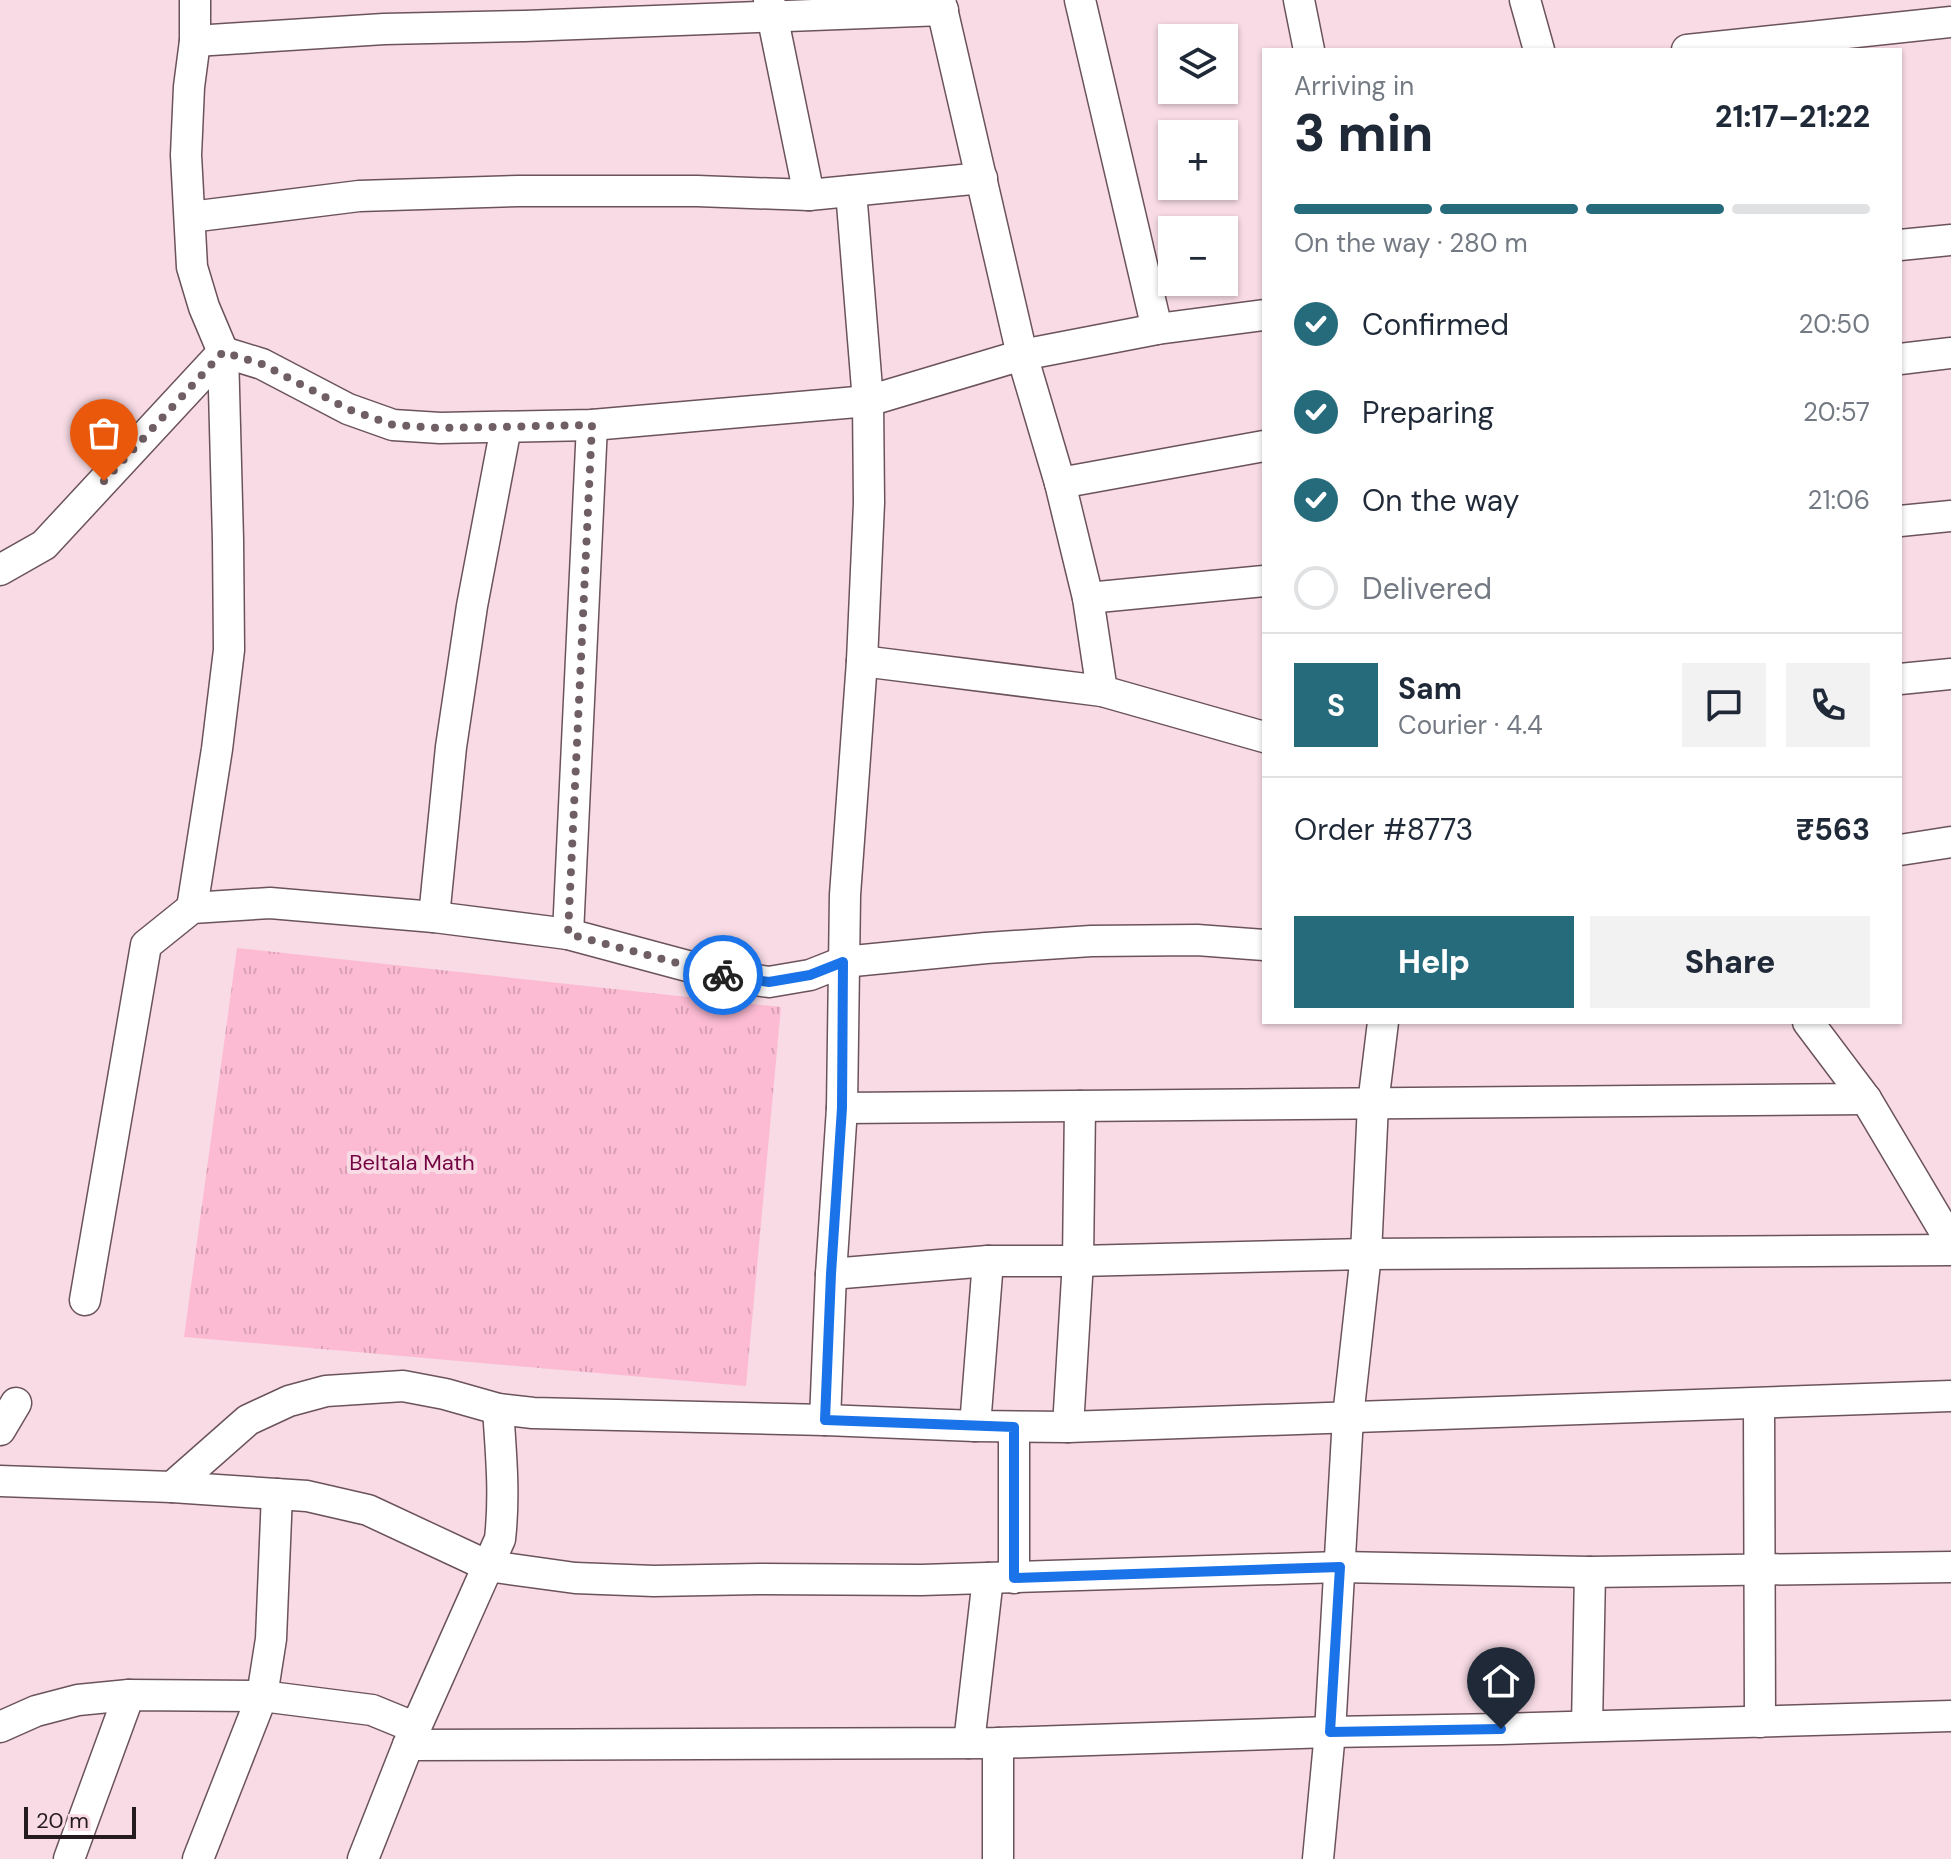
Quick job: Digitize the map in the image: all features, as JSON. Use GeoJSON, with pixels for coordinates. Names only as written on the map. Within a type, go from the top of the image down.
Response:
{"type":"FeatureCollection","features":[{"type":"Feature","properties":{"kind":"street"},"geometry":{"type":"LineString","coordinates":[[192,908],[229,650],[223,352],[204,307],[192,267],[186,155],[195,0]]}},
{"type":"Feature","properties":{"kind":"street"},"geometry":{"type":"LineString","coordinates":[[1080,0],[1157,329]]}},
{"type":"Feature","properties":{"kind":"street"},"geometry":{"type":"LineString","coordinates":[[1299,0],[1309,48]]}},
{"type":"Feature","properties":{"kind":"street"},"geometry":{"type":"LineString","coordinates":[[1525,0],[1538,48]]}},
{"type":"Feature","properties":{"kind":"street"},"geometry":{"type":"LineString","coordinates":[[195,41],[384,29],[525,26],[771,9],[942,5],[1022,355],[1060,483],[1088,598],[1102,691]]}},
{"type":"Feature","properties":{"kind":"street"},"geometry":{"type":"LineString","coordinates":[[771,9],[809,195]]}},
{"type":"Feature","properties":{"kind":"street"},"geometry":{"type":"LineString","coordinates":[[1706,48],[1951,22]]}},
{"type":"Feature","properties":{"kind":"street"},"geometry":{"type":"LineString","coordinates":[[190,217],[359,196],[697,191],[809,195],[982,178]]}},
{"type":"Feature","properties":{"kind":"street"},"geometry":{"type":"LineString","coordinates":[[825,1420],[842,1108],[845,895],[862,661],[869,503],[868,401],[851,191]]}},
{"type":"Feature","properties":{"kind":"street"},"geometry":{"type":"LineString","coordinates":[[1902,245],[1951,240]]}},
{"type":"Feature","properties":{"kind":"street"},"geometry":{"type":"LineString","coordinates":[[223,352],[262,364],[348,409],[393,425],[440,428],[592,425],[868,401],[1022,355],[1157,329],[1262,315]]}},
{"type":"Feature","properties":{"kind":"street"},"geometry":{"type":"LineString","coordinates":[[0,570],[44,545],[223,352]]}},
{"type":"Feature","properties":{"kind":"street"},"geometry":{"type":"LineString","coordinates":[[1902,359],[1951,353]]}},
{"type":"Feature","properties":{"kind":"street"},"geometry":{"type":"LineString","coordinates":[[568,934],[592,425]]}},
{"type":"Feature","properties":{"kind":"street"},"geometry":{"type":"LineString","coordinates":[[434,917],[451,747],[472,606],[506,427]]}},
{"type":"Feature","properties":{"kind":"street"},"geometry":{"type":"LineString","coordinates":[[1060,483],[1262,446]]}},
{"type":"Feature","properties":{"kind":"street"},"geometry":{"type":"LineString","coordinates":[[1902,521],[1951,516]]}},
{"type":"Feature","properties":{"kind":"street"},"geometry":{"type":"LineString","coordinates":[[1088,598],[1262,581]]}},
{"type":"Feature","properties":{"kind":"street"},"geometry":{"type":"LineString","coordinates":[[862,661],[1102,691],[1262,736]]}},
{"type":"Feature","properties":{"kind":"street"},"geometry":{"type":"LineString","coordinates":[[1902,679],[1951,674]]}},
{"type":"Feature","properties":{"kind":"street"},"geometry":{"type":"LineString","coordinates":[[1902,850],[1951,842]]}},
{"type":"Feature","properties":{"kind":"street"},"geometry":{"type":"LineString","coordinates":[[85,1300],[146,945],[192,908],[270,903],[434,917],[568,934],[721,975],[769,982],[810,975],[843,962],[986,948],[1091,941],[1197,940],[1262,945]]}},
{"type":"Feature","properties":{"kind":"street"},"geometry":{"type":"LineString","coordinates":[[1318,1859],[1330,1732],[1348,1417],[1366,1254],[1373,1104],[1383,1024]]}},
{"type":"Feature","properties":{"kind":"street"},"geometry":{"type":"LineString","coordinates":[[1810,1024],[1866,1099],[1951,1242]]}},
{"type":"Feature","properties":{"kind":"street"},"geometry":{"type":"LineString","coordinates":[[842,1108],[1866,1099]]}},
{"type":"Feature","properties":{"kind":"street"},"geometry":{"type":"LineString","coordinates":[[1068,1427],[1078,1261],[1080,1106]]}},
{"type":"Feature","properties":{"kind":"street"},"geometry":{"type":"LineString","coordinates":[[831,1274],[988,1261],[1366,1254],[1951,1250]]}},
{"type":"Feature","properties":{"kind":"street"},"geometry":{"type":"LineString","coordinates":[[975,1426],[988,1261]]}},
{"type":"Feature","properties":{"kind":"street"},"geometry":{"type":"LineString","coordinates":[[172,1487],[248,1420],[289,1401],[326,1391],[403,1386],[498,1409],[533,1413],[1014,1427],[1951,1396]]}},
{"type":"Feature","properties":{"kind":"street"},"geometry":{"type":"LineString","coordinates":[[0,1430],[16,1403]]}},
{"type":"Feature","properties":{"kind":"street"},"geometry":{"type":"LineString","coordinates":[[1759,1404],[1760,1722]]}},
{"type":"Feature","properties":{"kind":"street"},"geometry":{"type":"LineString","coordinates":[[363,1859],[412,1736],[500,1539],[504,1482],[498,1409]]}},
{"type":"Feature","properties":{"kind":"street"},"geometry":{"type":"LineString","coordinates":[[998,1859],[984,1743],[1014,1427]]}},
{"type":"Feature","properties":{"kind":"street"},"geometry":{"type":"LineString","coordinates":[[0,1481],[172,1487],[307,1496],[368,1510],[488,1566],[575,1578],[654,1581],[921,1580],[1340,1567],[1590,1572],[1951,1567]]}},
{"type":"Feature","properties":{"kind":"street"},"geometry":{"type":"LineString","coordinates":[[198,1859],[262,1696],[271,1639],[277,1494]]}},
{"type":"Feature","properties":{"kind":"street"},"geometry":{"type":"LineString","coordinates":[[1587,1726],[1590,1572]]}},
{"type":"Feature","properties":{"kind":"street"},"geometry":{"type":"LineString","coordinates":[[69,1859],[129,1695]]}},
{"type":"Feature","properties":{"kind":"street"},"geometry":{"type":"LineString","coordinates":[[0,1727],[36,1711],[78,1700],[129,1695],[262,1696],[372,1710],[412,1736],[487,1746],[984,1743],[1951,1716]]}},
{"type":"Feature","properties":{"kind":"green space","name":"Beltala Math"},"geometry":{"type":"Polygon","coordinates":[[[237,948],[781,1007],[746,1386],[184,1337],[237,948]]]}},
{"type":"Feature","properties":{"kind":"way so far"},"geometry":{"type":"LineString","coordinates":[[104,481],[223,352],[262,364],[348,409],[393,425],[440,428],[592,425],[568,934],[723,975]]}},
{"type":"Feature","properties":{"kind":"route"},"geometry":{"type":"LineString","coordinates":[[723,975],[769,982],[810,975],[843,962],[842,1108],[825,1420],[1014,1427],[1014,1578],[1340,1567],[1330,1732],[1501,1729]]}}]}
